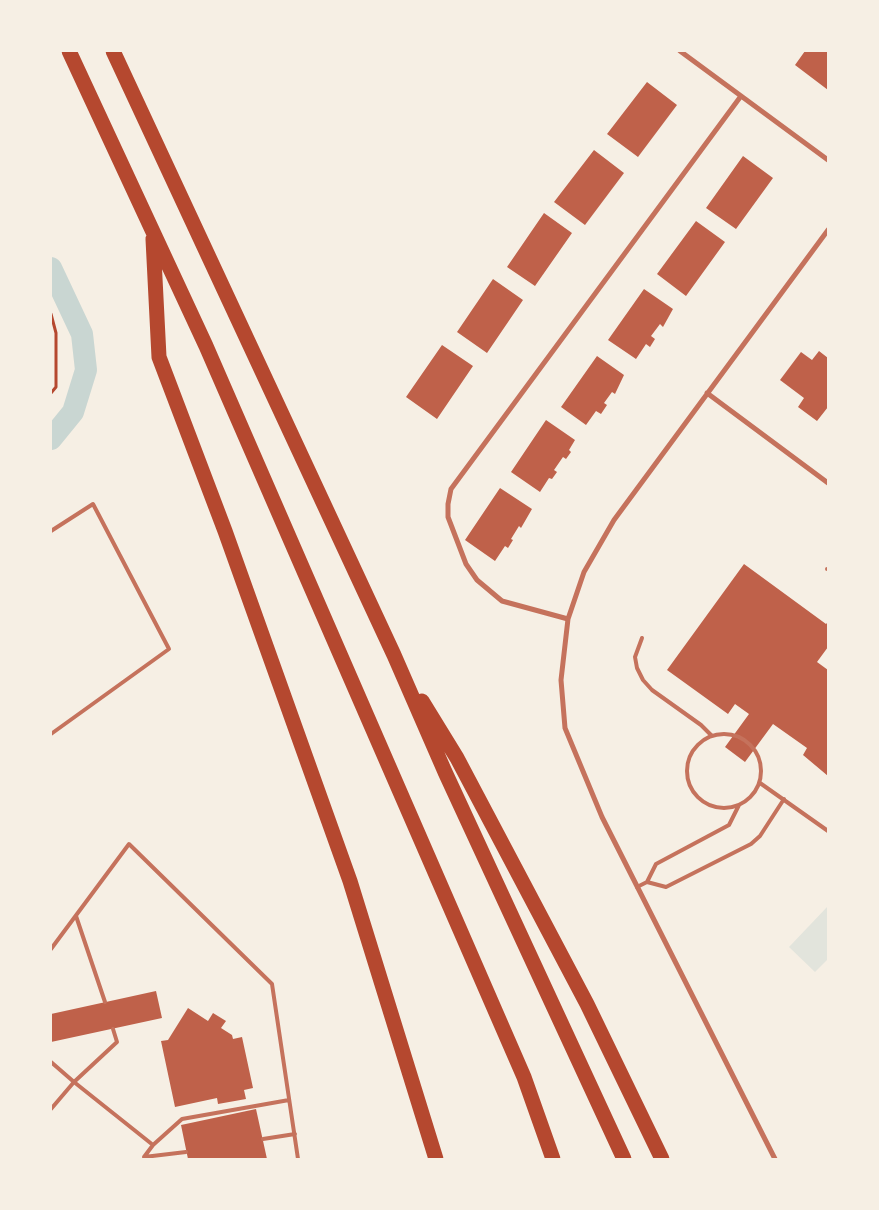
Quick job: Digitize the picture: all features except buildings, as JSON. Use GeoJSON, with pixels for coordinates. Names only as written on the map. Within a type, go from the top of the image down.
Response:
{"type":"FeatureCollection","features":[{"type":"Feature","properties":{"kind":"highway"},"geometry":{"type":"LineString","coordinates":[[69,51],[206,346],[516,1059],[553,1159]]}},
{"type":"Feature","properties":{"kind":"highway"},"geometry":{"type":"LineString","coordinates":[[113,51],[394,654],[445,772],[624,1159]]}},
{"type":"Feature","properties":{"kind":"highway"},"geometry":{"type":"LineString","coordinates":[[152,233],[159,356],[225,531],[350,881],[436,1159]]}},
{"type":"Feature","properties":{"kind":"highway"},"geometry":{"type":"LineString","coordinates":[[394,654],[457,758],[587,1004],[662,1159]]}},
{"type":"Feature","properties":{"kind":"street"},"geometry":{"type":"LineString","coordinates":[[680,51],[828,160]]}},
{"type":"Feature","properties":{"kind":"street"},"geometry":{"type":"LineString","coordinates":[[568,619],[502,601],[476,580],[466,564],[448,517],[451,489],[740,96]]}},
{"type":"Feature","properties":{"kind":"street"},"geometry":{"type":"LineString","coordinates":[[775,1159],[602,817],[565,728],[560,680],[568,619],[584,572],[614,520],[828,230]]}},
{"type":"Feature","properties":{"kind":"street"},"geometry":{"type":"LineString","coordinates":[[708,393],[828,483]]}},
{"type":"Feature","properties":{"kind":"lane"},"geometry":{"type":"LineString","coordinates":[[51,530],[92,504],[169,649],[51,734]]}},
{"type":"Feature","properties":{"kind":"lane"},"geometry":{"type":"LineString","coordinates":[[642,638],[635,657],[637,668],[643,680],[652,690],[701,725],[712,736]]}},
{"type":"Feature","properties":{"kind":"lane"},"geometry":{"type":"LineString","coordinates":[[723,734],[746,740],[754,749],[759,760],[761,771],[760,783],[748,800],[739,805],[716,808],[704,803],[695,795],[689,785],[686,773],[690,756],[701,742],[712,736],[723,734]]}},
{"type":"Feature","properties":{"kind":"lane"},"geometry":{"type":"LineString","coordinates":[[760,783],[828,831]]}},
{"type":"Feature","properties":{"kind":"lane"},"geometry":{"type":"LineString","coordinates":[[647,882],[666,886],[751,844],[760,836],[784,799]]}},
{"type":"Feature","properties":{"kind":"lane"},"geometry":{"type":"LineString","coordinates":[[637,887],[647,882],[656,864],[729,825],[739,805]]}},
{"type":"Feature","properties":{"kind":"lane"},"geometry":{"type":"LineString","coordinates":[[51,949],[129,844],[272,984],[298,1159]]}},
{"type":"Feature","properties":{"kind":"lane"},"geometry":{"type":"LineString","coordinates":[[76,916],[106,1002]]}},
{"type":"Feature","properties":{"kind":"lane"},"geometry":{"type":"LineString","coordinates":[[51,1109],[74,1082],[117,1042],[113,1028]]}},
{"type":"Feature","properties":{"kind":"lane"},"geometry":{"type":"LineString","coordinates":[[51,1062],[153,1145]]}},
{"type":"Feature","properties":{"kind":"lane"},"geometry":{"type":"LineString","coordinates":[[144,1158],[153,1145],[182,1120],[290,1100]]}},
{"type":"Feature","properties":{"kind":"lane"},"geometry":{"type":"LineString","coordinates":[[263,1139],[295,1134]]}},
{"type":"Feature","properties":{"kind":"lane"},"geometry":{"type":"LineString","coordinates":[[144,1158],[186,1152]]}},
{"type":"Feature","properties":{"kind":"path"},"geometry":{"type":"LineString","coordinates":[[51,314],[56,333],[56,387],[51,394]]}},
{"type":"Feature","properties":{"kind":"shaded area"},"geometry":{"type":"Polygon","coordinates":[[[828,906],[828,959],[815,972],[789,947],[828,906]]]}},
{"type":"Feature","properties":{"kind":"waterway"},"geometry":{"type":"LineString","coordinates":[[51,268],[82,334],[86,370],[73,412],[51,439]]}}]}
